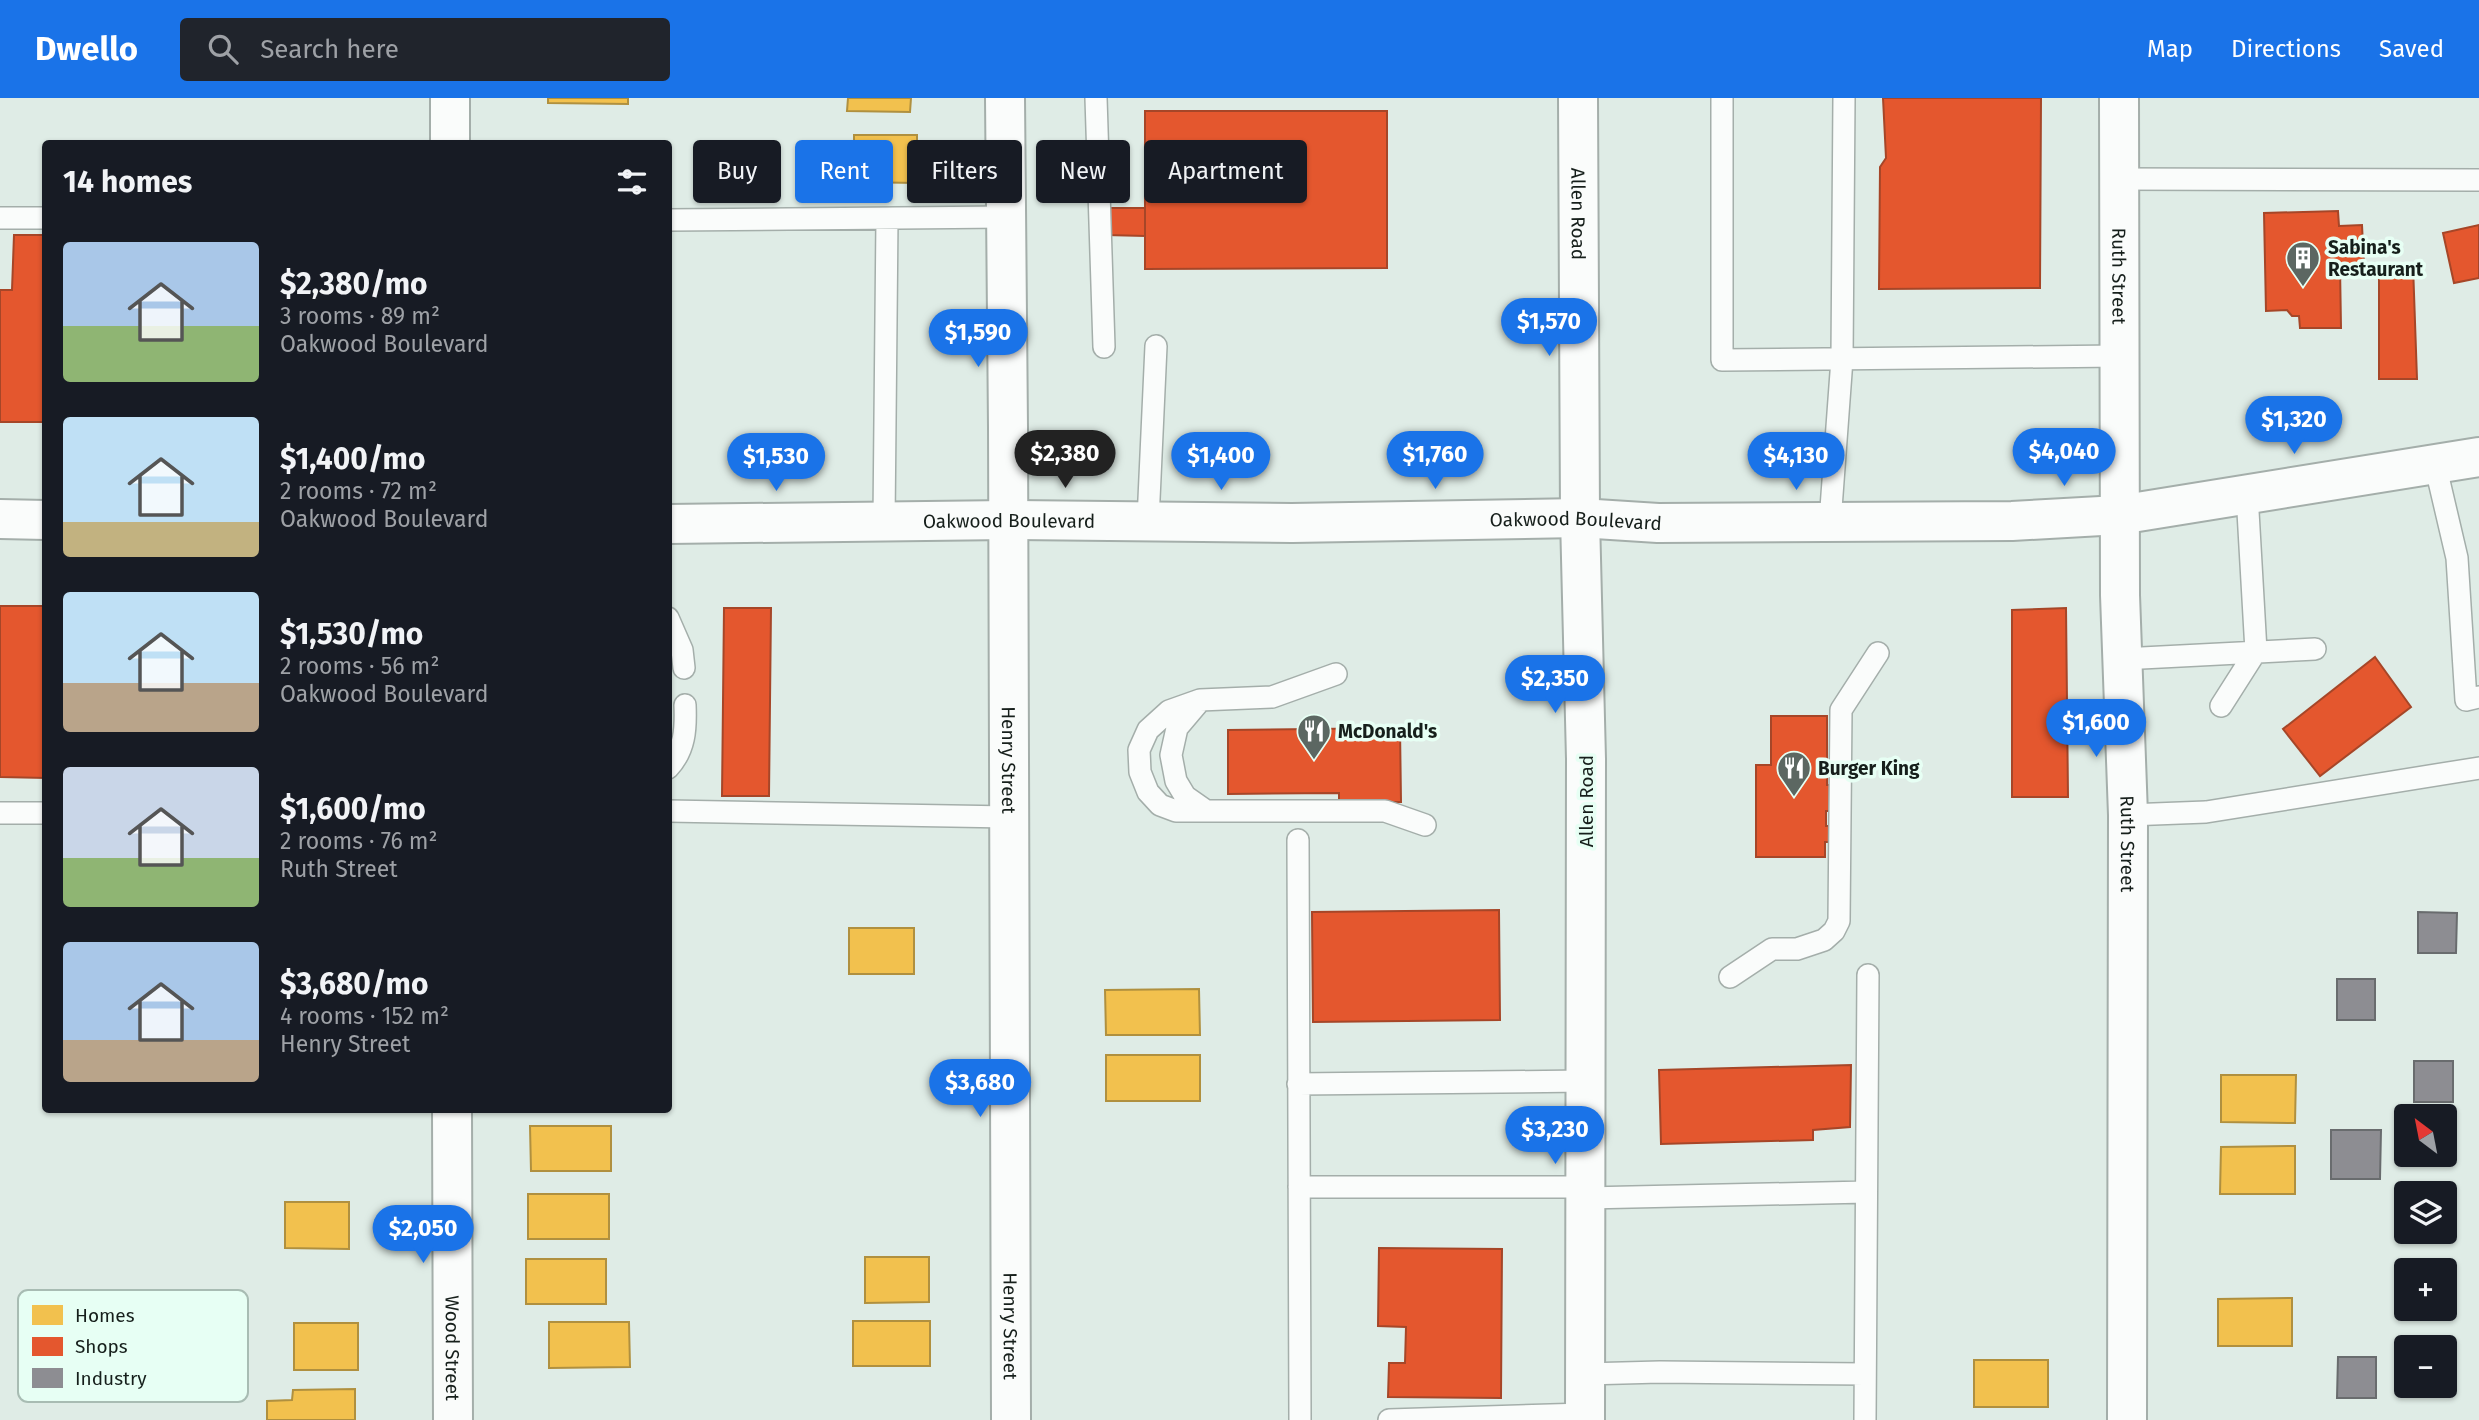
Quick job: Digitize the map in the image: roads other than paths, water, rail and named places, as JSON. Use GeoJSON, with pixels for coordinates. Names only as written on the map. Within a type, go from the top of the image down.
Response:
{"type":"FeatureCollection","features":[{"type":"Feature","properties":{"kind":"main road"},"geometry":{"type":"LineString","coordinates":[[450,98],[450,140]]}},
{"type":"Feature","properties":{"kind":"main road","name":"Henry Street"},"geometry":{"type":"LineString","coordinates":[[1005,98],[1011,1420]]}},
{"type":"Feature","properties":{"kind":"main road","name":"Allen Road"},"geometry":{"type":"LineString","coordinates":[[1578,98],[1580,518],[1586,759],[1585,1417]]}},
{"type":"Feature","properties":{"kind":"main road","name":"Ruth Street"},"geometry":{"type":"LineString","coordinates":[[2119,98],[2119,515],[2128,816],[2127,1420]]}},
{"type":"Feature","properties":{"kind":"main road","name":"Oakwood Boulevard"},"geometry":{"type":"LineString","coordinates":[[672,524],[1008,520],[1292,523],[1580,518],[1658,523],[2012,521],[2119,515],[2479,457]]}},
{"type":"Feature","properties":{"kind":"main road"},"geometry":{"type":"LineString","coordinates":[[0,519],[42,520]]}},
{"type":"Feature","properties":{"kind":"main road","name":"Wood Street"},"geometry":{"type":"LineString","coordinates":[[452,1113],[453,1420]]}},
{"type":"Feature","properties":{"kind":"lane"},"geometry":{"type":"LineString","coordinates":[[1096,98],[1104,347]]}},
{"type":"Feature","properties":{"kind":"lane"},"geometry":{"type":"LineString","coordinates":[[1722,98],[1722,360],[2119,356]]}},
{"type":"Feature","properties":{"kind":"lane"},"geometry":{"type":"LineString","coordinates":[[1830,522],[1842,359],[1844,98]]}},
{"type":"Feature","properties":{"kind":"lane"},"geometry":{"type":"LineString","coordinates":[[2119,180],[2479,180]]}},
{"type":"Feature","properties":{"kind":"lane"},"geometry":{"type":"LineString","coordinates":[[672,220],[1006,217]]}},
{"type":"Feature","properties":{"kind":"lane"},"geometry":{"type":"LineString","coordinates":[[0,218],[42,218]]}},
{"type":"Feature","properties":{"kind":"lane"},"geometry":{"type":"LineString","coordinates":[[884,521],[887,219]]}},
{"type":"Feature","properties":{"kind":"lane"},"geometry":{"type":"LineString","coordinates":[[1148,521],[1156,346]]}},
{"type":"Feature","properties":{"kind":"lane"},"geometry":{"type":"LineString","coordinates":[[2435,464],[2457,558],[2466,700],[2479,697]]}},
{"type":"Feature","properties":{"kind":"lane"},"geometry":{"type":"LineString","coordinates":[[2221,706],[2256,652],[2247,494]]}},
{"type":"Feature","properties":{"kind":"lane"},"geometry":{"type":"LineString","coordinates":[[672,627],[682,650],[684,667]]}},
{"type":"Feature","properties":{"kind":"lane"},"geometry":{"type":"LineString","coordinates":[[2122,659],[2315,649]]}},
{"type":"Feature","properties":{"kind":"lane"},"geometry":{"type":"LineString","coordinates":[[1730,977],[1772,949],[1797,949],[1824,940],[1834,931],[1839,921],[1841,710],[1878,653]]}},
{"type":"Feature","properties":{"kind":"lane"},"geometry":{"type":"LineString","coordinates":[[1336,674],[1272,697],[1200,701],[1169,711],[1148,730],[1139,750],[1140,772],[1148,792],[1160,805],[1177,811],[1385,811],[1425,825]]}},
{"type":"Feature","properties":{"kind":"lane"},"geometry":{"type":"LineString","coordinates":[[1200,701],[1177,728],[1171,755],[1176,781],[1185,796],[1205,810]]}},
{"type":"Feature","properties":{"kind":"lane"},"geometry":{"type":"LineString","coordinates":[[672,763],[682,750],[686,729],[685,705]]}},
{"type":"Feature","properties":{"kind":"lane"},"geometry":{"type":"LineString","coordinates":[[2128,816],[2206,812],[2479,768]]}},
{"type":"Feature","properties":{"kind":"lane"},"geometry":{"type":"LineString","coordinates":[[672,811],[1009,817]]}},
{"type":"Feature","properties":{"kind":"lane"},"geometry":{"type":"LineString","coordinates":[[0,813],[42,813]]}},
{"type":"Feature","properties":{"kind":"lane"},"geometry":{"type":"LineString","coordinates":[[1298,840],[1300,1420]]}},
{"type":"Feature","properties":{"kind":"lane"},"geometry":{"type":"LineString","coordinates":[[1865,1420],[1868,975]]}},
{"type":"Feature","properties":{"kind":"lane"},"geometry":{"type":"LineString","coordinates":[[1298,1084],[1586,1081]]}},
{"type":"Feature","properties":{"kind":"lane"},"geometry":{"type":"LineString","coordinates":[[1299,1187],[1585,1193],[1866,1192]]}},
{"type":"Feature","properties":{"kind":"lane"},"geometry":{"type":"LineString","coordinates":[[1585,1374],[1865,1374]]}},
{"type":"Feature","properties":{"kind":"lane"},"geometry":{"type":"LineString","coordinates":[[1389,1420],[1585,1417]]}},
{"type":"Feature","properties":{"kind":"place","name":"Sabina's Restaurant"},"geometry":{"type":"Point","coordinates":[2303,288]}},
{"type":"Feature","properties":{"kind":"place","name":"McDonald's"},"geometry":{"type":"Point","coordinates":[1314,761]}},
{"type":"Feature","properties":{"kind":"place","name":"Burger King"},"geometry":{"type":"Point","coordinates":[1794,798]}}]}
